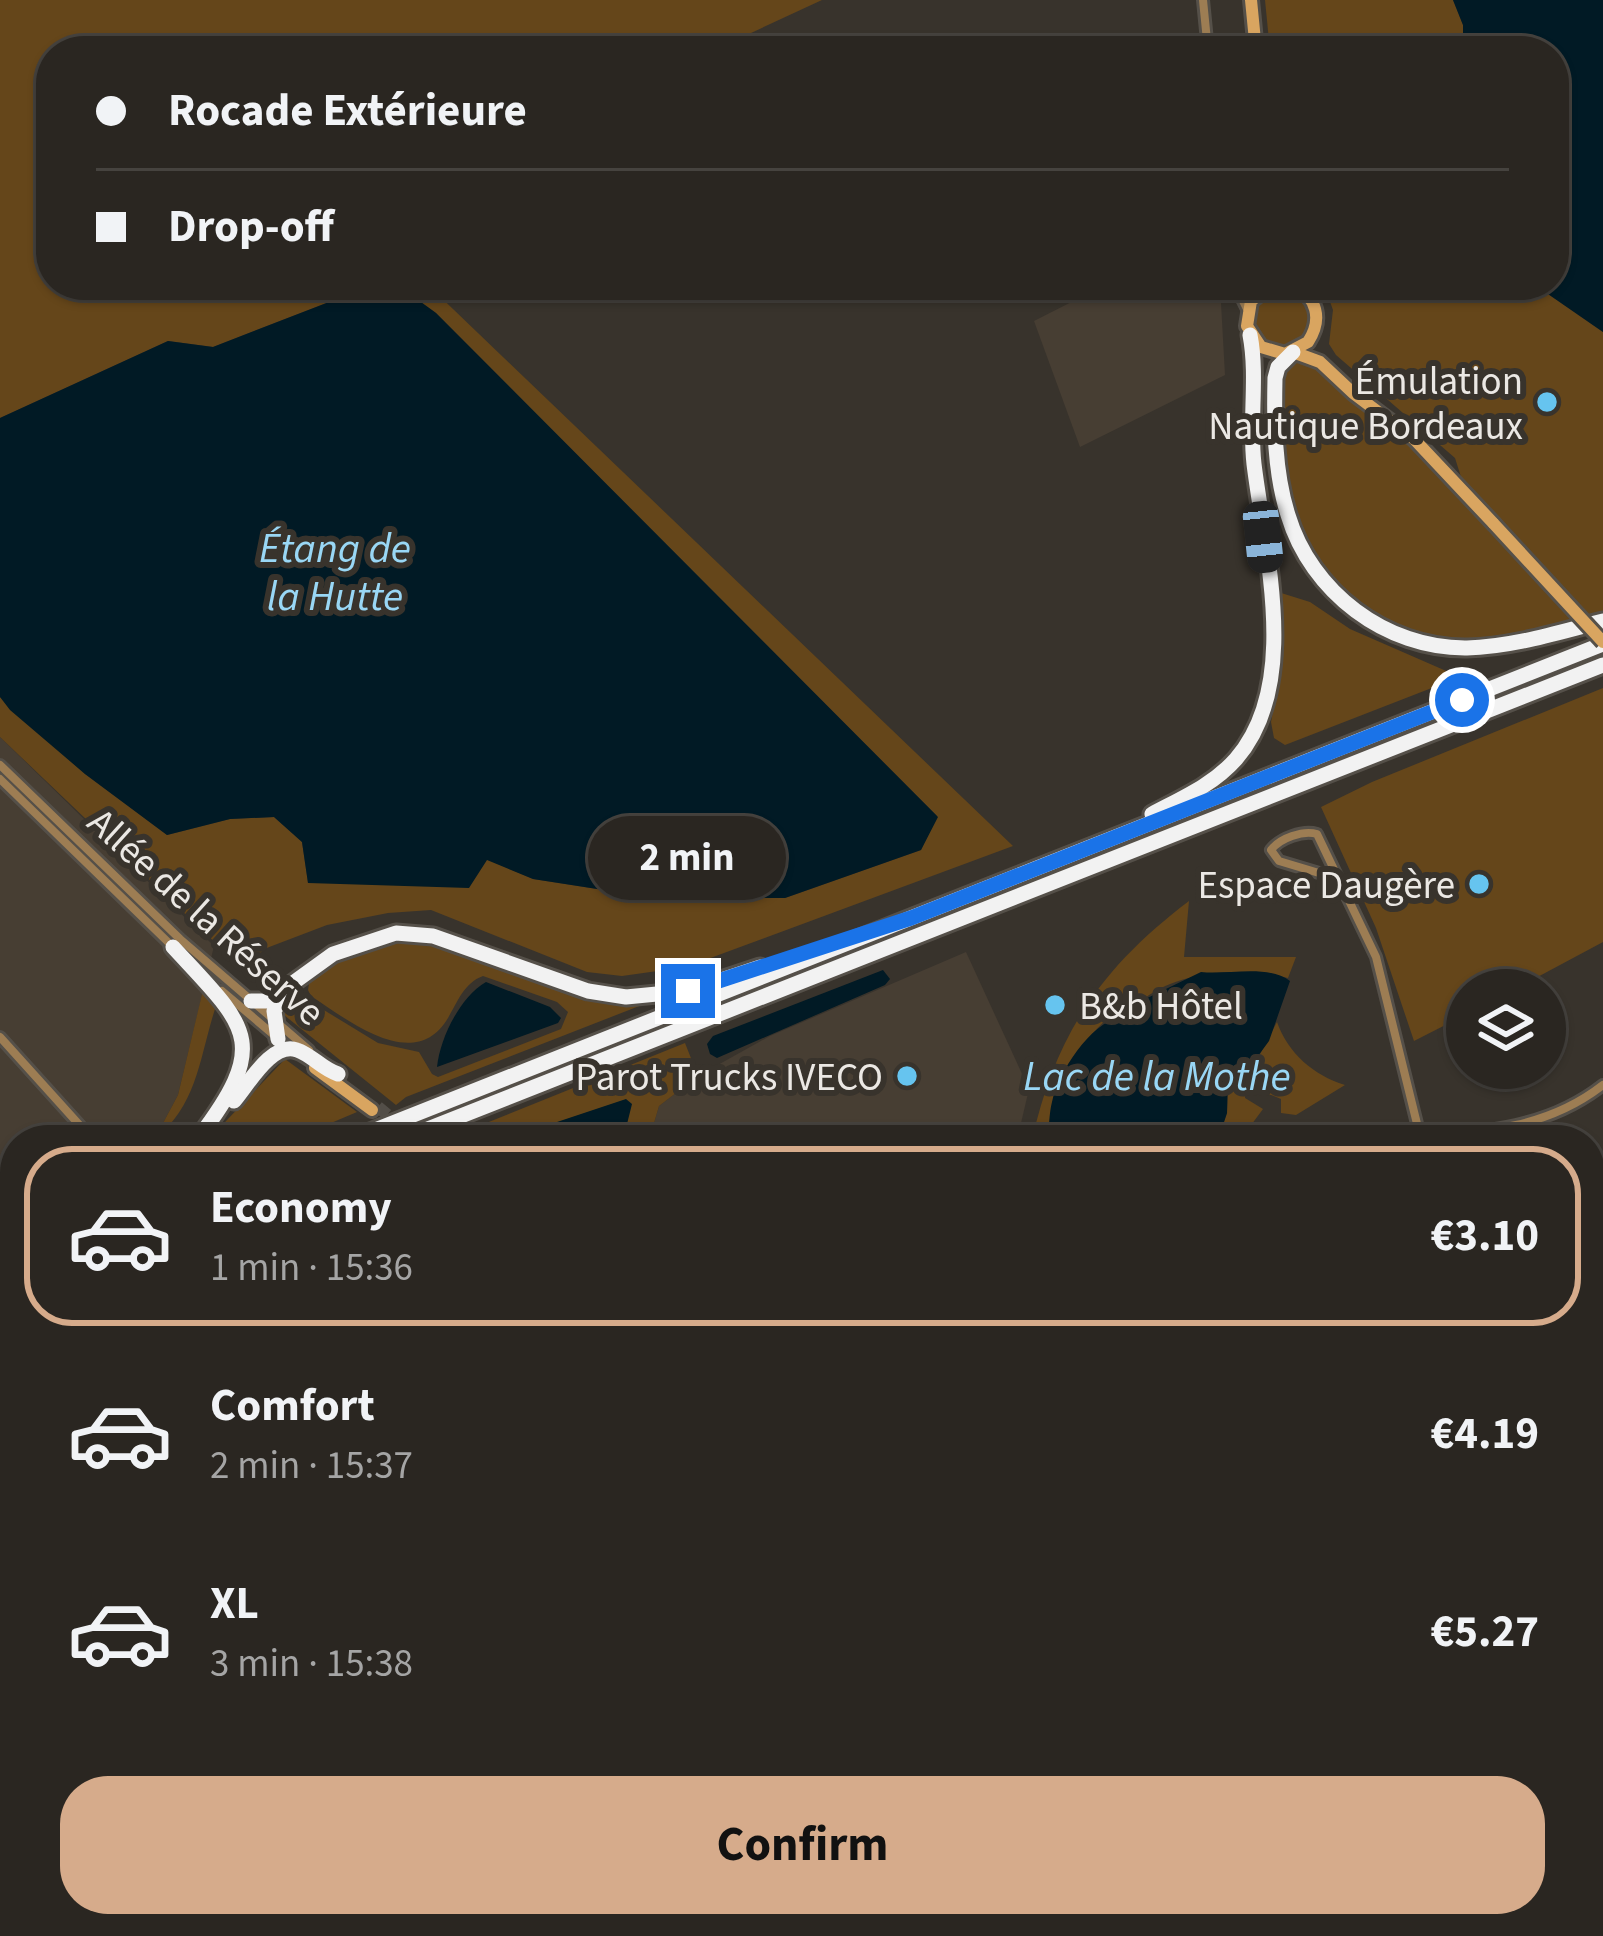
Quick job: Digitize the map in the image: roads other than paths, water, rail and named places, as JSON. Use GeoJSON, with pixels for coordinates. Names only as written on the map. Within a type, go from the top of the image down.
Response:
{"type":"FeatureCollection","features":[{"type":"Feature","properties":{"kind":"highway"},"geometry":{"type":"LineString","coordinates":[[1061,860],[1212,781],[1249,742],[1264,712],[1275,655],[1250,431],[1254,352],[1250,335]]}},
{"type":"Feature","properties":{"kind":"highway"},"geometry":{"type":"LineString","coordinates":[[1293,352],[1275,377],[1278,460],[1286,509],[1299,545],[1349,606],[1391,632],[1444,646],[1498,645],[1603,621]]}},
{"type":"Feature","properties":{"kind":"highway"},"geometry":{"type":"LineString","coordinates":[[388,1125],[1603,643]]}},
{"type":"Feature","properties":{"kind":"highway"},"geometry":{"type":"LineString","coordinates":[[438,1125],[1603,669]]}},
{"type":"Feature","properties":{"kind":"highway"},"geometry":{"type":"LineString","coordinates":[[251,1001],[268,1001],[309,969],[357,943],[395,934],[417,934],[588,991],[659,996],[688,991],[911,918]]}},
{"type":"Feature","properties":{"kind":"highway"},"geometry":{"type":"LineString","coordinates":[[173,946],[226,1005],[242,1042],[236,1083],[207,1125]]}},
{"type":"Feature","properties":{"kind":"highway"},"geometry":{"type":"LineString","coordinates":[[292,984],[275,1006],[273,1019],[284,1043],[338,1074]]}},
{"type":"Feature","properties":{"kind":"highway"},"geometry":{"type":"LineString","coordinates":[[210,1125],[284,1043]]}},
{"type":"Feature","properties":{"kind":"highway"},"geometry":{"type":"LineString","coordinates":[[444,1125],[450,1120]]}},
{"type":"Feature","properties":{"kind":"main road"},"geometry":{"type":"LineString","coordinates":[[1251,0],[1255,36]]}},
{"type":"Feature","properties":{"kind":"main road"},"geometry":{"type":"LineString","coordinates":[[1256,300],[1247,311],[1250,335],[1269,351],[1293,352],[1320,362],[1425,449],[1603,643]]}},
{"type":"Feature","properties":{"kind":"main road"},"geometry":{"type":"LineString","coordinates":[[1311,300],[1316,309],[1313,335],[1320,362]]}},
{"type":"Feature","properties":{"kind":"main road"},"geometry":{"type":"LineString","coordinates":[[1293,352],[1313,335]]}},
{"type":"Feature","properties":{"kind":"main road","name":"Allée de la Réserve"},"geometry":{"type":"LineString","coordinates":[[284,1043],[375,1108],[338,1074]]}},
{"type":"Feature","properties":{"kind":"street"},"geometry":{"type":"LineString","coordinates":[[1203,0],[1207,36]]}},
{"type":"Feature","properties":{"kind":"street"},"geometry":{"type":"LineString","coordinates":[[1242,300],[1247,311]]}},
{"type":"Feature","properties":{"kind":"street","name":"Allée de la Réserve"},"geometry":{"type":"LineString","coordinates":[[0,765],[165,925],[338,1074]]}},
{"type":"Feature","properties":{"kind":"street","name":"Allée de la Réserve"},"geometry":{"type":"LineString","coordinates":[[0,779],[173,946],[284,1043]]}},
{"type":"Feature","properties":{"kind":"street"},"geometry":{"type":"LineString","coordinates":[[1339,880],[1279,861],[1271,850],[1280,841],[1313,832],[1361,920],[1388,994],[1417,1125]]}},
{"type":"Feature","properties":{"kind":"street"},"geometry":{"type":"LineString","coordinates":[[0,1037],[79,1125]]}},
{"type":"Feature","properties":{"kind":"street"},"geometry":{"type":"LineString","coordinates":[[1521,1125],[1549,1117],[1603,1085]]}},
{"type":"Feature","properties":{"kind":"water"},"geometry":{"type":"Polygon","coordinates":[[[1453,0],[1603,0],[1603,332],[1557,300],[1569,300],[1569,36],[1463,36],[1453,0]]]}},
{"type":"Feature","properties":{"kind":"water","name":"Étang de la Hutte"},"geometry":{"type":"Polygon","coordinates":[[[334,300],[418,300],[938,817],[921,850],[785,898],[655,898],[533,879],[487,860],[469,888],[308,883],[302,842],[274,817],[230,819],[167,835],[85,774],[0,697],[0,418],[168,341],[213,347],[334,300]]]}},
{"type":"Feature","properties":{"kind":"water"},"geometry":{"type":"Polygon","coordinates":[[[883,970],[890,979],[885,985],[717,1058],[710,1054],[707,1044],[713,1036],[883,970]]]}},
{"type":"Feature","properties":{"kind":"water","name":"Lac de la Mothe"},"geometry":{"type":"Polygon","coordinates":[[[1259,971],[1290,981],[1269,1041],[1258,1056],[1228,1077],[1223,1125],[1049,1125],[1056,1089],[1080,1046],[1104,1024],[1130,1015],[1137,1003],[1201,972],[1259,971]]]}},
{"type":"Feature","properties":{"kind":"water"},"geometry":{"type":"Polygon","coordinates":[[[486,982],[550,1007],[561,1018],[437,1067],[453,1019],[486,982]]]}},
{"type":"Feature","properties":{"kind":"water"},"geometry":{"type":"Polygon","coordinates":[[[626,1099],[632,1104],[627,1125],[548,1125],[626,1099]]]}},
{"type":"Feature","properties":{"kind":"tunnel"},"geometry":{"type":"LineString","coordinates":[[378,1107],[400,1125]]}},
{"type":"Feature","properties":{"kind":"place","name":"Émulation Nautique Bordeaux"},"geometry":{"type":"Point","coordinates":[1547,402]}},
{"type":"Feature","properties":{"kind":"place","name":"Espace Daugère"},"geometry":{"type":"Point","coordinates":[1479,884]}},
{"type":"Feature","properties":{"kind":"place","name":"B&b Hôtel"},"geometry":{"type":"Point","coordinates":[1055,1005]}},
{"type":"Feature","properties":{"kind":"place","name":"Parot Trucks IVECO"},"geometry":{"type":"Point","coordinates":[907,1076]}}]}
